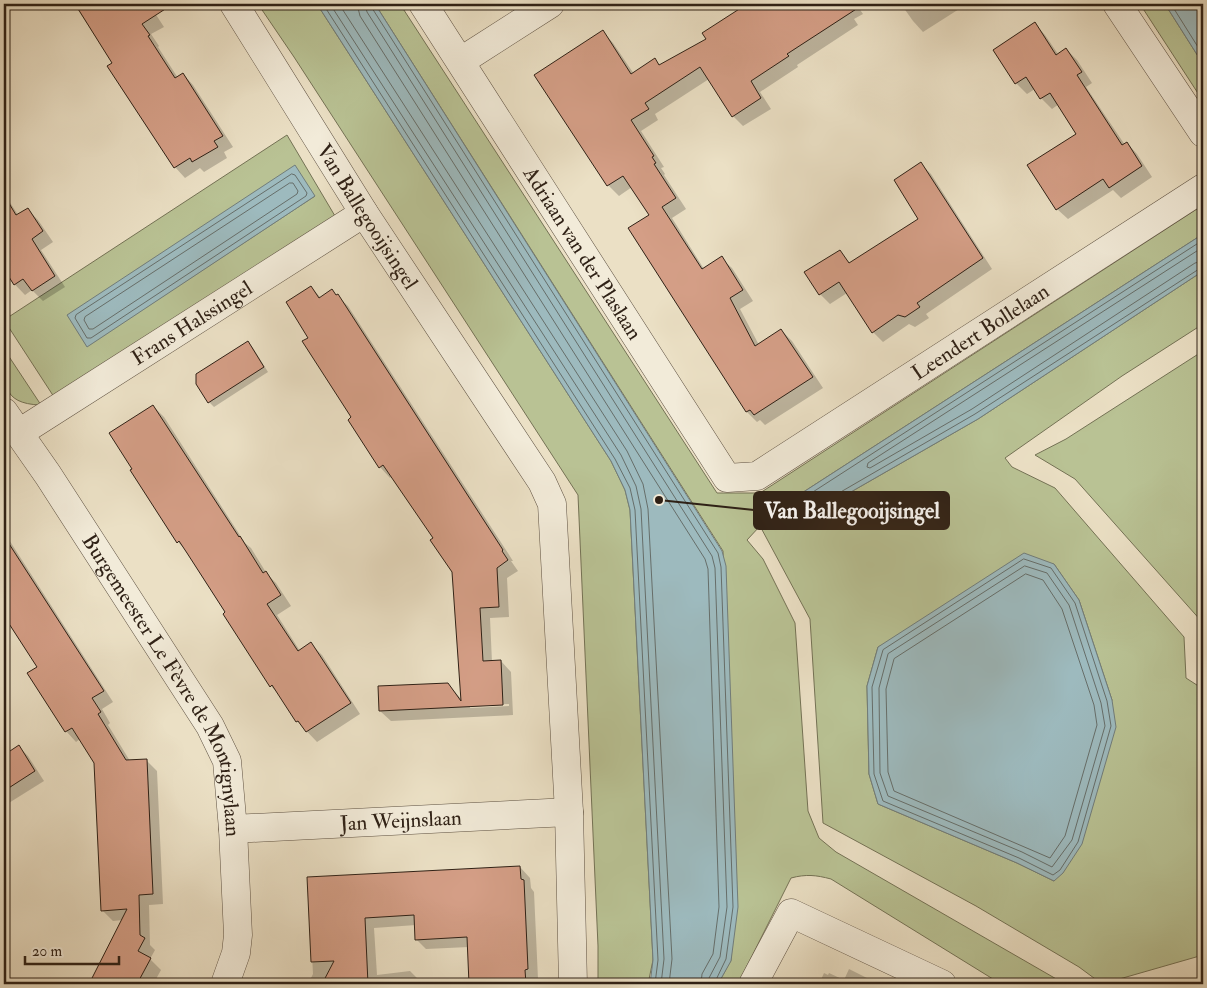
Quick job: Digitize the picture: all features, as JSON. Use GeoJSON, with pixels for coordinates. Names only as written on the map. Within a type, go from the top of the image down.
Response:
{"type":"FeatureCollection","features":[{"type":"Feature","properties":{"kind":"street","name":"Van Ballegooijsingel"},"geometry":{"type":"LineString","coordinates":[[234,4],[364,213],[542,482],[552,504],[569,812],[573,984]]}},
{"type":"Feature","properties":{"kind":"street","name":"Adriaan van der Plaslaan"},"geometry":{"type":"LineString","coordinates":[[423,4],[727,478],[757,476]]}},
{"type":"Feature","properties":{"kind":"street"},"geometry":{"type":"LineString","coordinates":[[461,61],[550,4]]}},
{"type":"Feature","properties":{"kind":"street"},"geometry":{"type":"LineString","coordinates":[[1117,4],[1203,133]]}},
{"type":"Feature","properties":{"kind":"street","name":"Leendert Bollelaan"},"geometry":{"type":"LineString","coordinates":[[757,476],[1203,188]]}},
{"type":"Feature","properties":{"kind":"street","name":"Frans Halssingel"},"geometry":{"type":"LineString","coordinates":[[9,423],[364,213]]}},
{"type":"Feature","properties":{"kind":"street","name":"Burgemeester Le Fèvre de Montignylaan"},"geometry":{"type":"LineString","coordinates":[[9,423],[48,475],[210,726],[227,761],[233,829],[238,935],[236,954],[226,984]]}},
{"type":"Feature","properties":{"kind":"street","name":"Jan Weijnslaan"},"geometry":{"type":"LineString","coordinates":[[233,829],[569,812]]}},
{"type":"Feature","properties":{"kind":"street"},"geometry":{"type":"LineString","coordinates":[[753,984],[791,913],[942,984]]}},
{"type":"Feature","properties":{"kind":"green space"},"geometry":{"type":"Polygon","coordinates":[[[258,4],[317,4],[611,461],[625,490],[630,510],[653,960],[648,984],[598,984],[598,946],[578,495],[258,4]]]}},
{"type":"Feature","properties":{"kind":"green space"},"geometry":{"type":"Polygon","coordinates":[[[375,4],[400,4],[717,493],[760,493],[1203,205],[1203,234],[774,511],[787,523],[802,520],[978,419],[1203,271],[1203,324],[1122,376],[1005,458],[1012,467],[1055,488],[1184,637],[1186,678],[1203,689],[1203,955],[1102,984],[1079,967],[976,906],[823,823],[810,619],[760,526],[747,540],[763,559],[795,623],[808,811],[819,838],[836,852],[1065,984],[1001,984],[831,879],[801,876],[791,878],[738,984],[718,984],[731,960],[723,551],[375,4]],[[1054,564],[878,647],[867,686],[869,774],[878,804],[1017,863],[1054,881],[1112,700],[1079,600],[1054,564]]]}},
{"type":"Feature","properties":{"kind":"green space"},"geometry":{"type":"Polygon","coordinates":[[[1140,4],[1165,4],[1203,64],[1203,101],[1140,4]]]}},
{"type":"Feature","properties":{"kind":"green space"},"geometry":{"type":"Polygon","coordinates":[[[287,135],[335,216],[54,397],[4,320],[287,135]],[[315,196],[68,315],[87,346],[315,196]]]}},
{"type":"Feature","properties":{"kind":"green space"},"geometry":{"type":"Polygon","coordinates":[[[4,349],[41,405],[28,404],[18,400],[7,389],[4,371],[4,349]]]}},
{"type":"Feature","properties":{"kind":"green space"},"geometry":{"type":"Polygon","coordinates":[[[1203,351],[1203,623],[1075,479],[1035,455],[1066,439],[1203,351]]]}},
{"type":"Feature","properties":{"kind":"water"},"geometry":{"type":"Polygon","coordinates":[[[317,4],[375,4],[722,551],[726,566],[738,907],[731,961],[718,984],[650,984],[653,960],[630,510],[625,490],[611,461],[317,4]]]}},
{"type":"Feature","properties":{"kind":"water"},"geometry":{"type":"Polygon","coordinates":[[[1165,4],[1203,4],[1203,64],[1165,4]]]}},
{"type":"Feature","properties":{"kind":"water"},"geometry":{"type":"Polygon","coordinates":[[[295,165],[315,196],[87,347],[67,315],[295,165]]]}},
{"type":"Feature","properties":{"kind":"water"},"geometry":{"type":"Polygon","coordinates":[[[1203,234],[1203,271],[978,419],[802,520],[787,523],[774,511],[1203,234]]]}},
{"type":"Feature","properties":{"kind":"water"},"geometry":{"type":"Polygon","coordinates":[[[1024,553],[1054,564],[1079,600],[1112,700],[1116,727],[1082,844],[1063,873],[1054,881],[1017,863],[878,804],[869,774],[867,686],[878,647],[1024,553]]]}},
{"type":"Feature","properties":{"kind":"building"},"geometry":{"type":"Polygon","coordinates":[[[75,4],[173,4],[142,24],[175,78],[183,73],[223,136],[214,141],[218,147],[192,162],[190,158],[174,168],[107,66],[112,63],[75,4]]]}},
{"type":"Feature","properties":{"kind":"building"},"geometry":{"type":"Polygon","coordinates":[[[747,4],[864,4],[787,54],[789,56],[751,81],[761,98],[732,117],[700,67],[645,103],[649,109],[631,120],[654,156],[652,157],[656,163],[654,164],[676,198],[662,207],[702,269],[722,256],[743,290],[730,298],[755,346],[781,329],[813,377],[754,415],[750,410],[746,412],[628,228],[649,215],[623,176],[607,186],[534,75],[603,30],[631,74],[655,58],[659,65],[706,39],[702,33],[747,4]]]}},
{"type":"Feature","properties":{"kind":"building"},"geometry":{"type":"Polygon","coordinates":[[[1035,22],[1056,55],[1066,48],[1082,72],[1077,75],[1122,145],[1127,142],[1142,166],[1109,188],[1103,179],[1056,210],[1027,165],[1076,134],[1050,93],[1040,99],[1026,77],[1015,84],[993,50],[1035,22]]]}},
{"type":"Feature","properties":{"kind":"building"},"geometry":{"type":"Polygon","coordinates":[[[921,162],[983,258],[917,303],[920,307],[905,317],[898,315],[872,333],[839,282],[819,295],[804,272],[840,250],[849,263],[918,219],[894,180],[921,162]]]}},
{"type":"Feature","properties":{"kind":"building"},"geometry":{"type":"Polygon","coordinates":[[[4,195],[16,215],[28,208],[43,231],[32,239],[55,276],[32,291],[23,279],[14,285],[4,269],[4,195]]]}},
{"type":"Feature","properties":{"kind":"building"},"geometry":{"type":"Polygon","coordinates":[[[311,286],[319,298],[332,289],[336,295],[338,294],[508,560],[497,568],[499,607],[480,608],[483,661],[501,660],[503,705],[379,711],[378,686],[448,683],[461,701],[452,572],[430,540],[433,538],[383,465],[379,468],[348,420],[351,417],[302,341],[308,338],[286,302],[311,286]]]}},
{"type":"Feature","properties":{"kind":"building"},"geometry":{"type":"Polygon","coordinates":[[[248,341],[264,367],[208,403],[196,384],[196,374],[248,341]]]}},
{"type":"Feature","properties":{"kind":"building"},"geometry":{"type":"Polygon","coordinates":[[[153,405],[263,573],[266,571],[281,595],[267,604],[298,651],[311,642],[351,703],[306,732],[298,721],[296,722],[272,685],[270,687],[223,614],[225,612],[179,541],[177,543],[130,470],[132,469],[109,433],[153,405]]]}},
{"type":"Feature","properties":{"kind":"building"},"geometry":{"type":"Polygon","coordinates":[[[4,536],[104,691],[92,698],[101,712],[98,714],[126,760],[147,759],[153,894],[139,895],[140,935],[145,938],[138,951],[151,958],[137,984],[89,984],[127,909],[101,911],[94,763],[72,728],[65,732],[27,673],[37,667],[4,616],[4,536]]]}},
{"type":"Feature","properties":{"kind":"building"},"geometry":{"type":"Polygon","coordinates":[[[19,745],[35,771],[4,791],[4,755],[19,745]]]}},
{"type":"Feature","properties":{"kind":"building"},"geometry":{"type":"Polygon","coordinates":[[[520,866],[521,879],[524,880],[528,969],[525,970],[526,984],[469,984],[467,937],[415,940],[414,915],[365,918],[368,984],[322,984],[334,961],[311,962],[307,877],[520,866]]]}},
{"type":"Feature","properties":{"kind":"place","name":"Van Ballegooijsingel"},"geometry":{"type":"Point","coordinates":[659,500]}}]}
